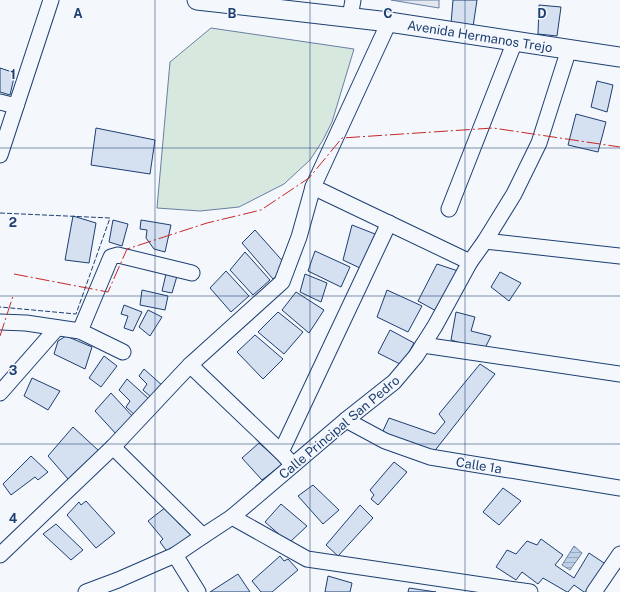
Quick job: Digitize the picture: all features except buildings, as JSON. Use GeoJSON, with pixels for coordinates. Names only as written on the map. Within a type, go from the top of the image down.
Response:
{"type":"FeatureCollection","features":[{"type":"Feature","properties":{"kind":"main road","name":"Avenida Hermanos Trejo"},"geometry":{"type":"LineString","coordinates":[[197,0],[351,9],[389,22],[620,57]]}},
{"type":"Feature","properties":{"kind":"street"},"geometry":{"type":"LineString","coordinates":[[0,154],[51,0]]}},
{"type":"Feature","properties":{"kind":"street"},"geometry":{"type":"LineString","coordinates":[[0,556],[113,447],[190,365],[282,282],[299,237],[313,187],[389,22]]}},
{"type":"Feature","properties":{"kind":"street"},"geometry":{"type":"LineString","coordinates":[[448,209],[515,41]]}},
{"type":"Feature","properties":{"kind":"street","name":"Calle Principal San Pedro"},"geometry":{"type":"LineString","coordinates":[[86,592],[118,580],[175,555],[232,517],[346,420],[394,382],[423,345],[470,262],[514,194],[539,143],[569,49]]}},
{"type":"Feature","properties":{"kind":"street"},"geometry":{"type":"LineString","coordinates":[[0,102],[16,106]]}},
{"type":"Feature","properties":{"kind":"street"},"geometry":{"type":"LineString","coordinates":[[313,187],[470,262]]}},
{"type":"Feature","properties":{"kind":"street"},"geometry":{"type":"LineString","coordinates":[[281,452],[389,223]]}},
{"type":"Feature","properties":{"kind":"street"},"geometry":{"type":"LineString","coordinates":[[485,241],[620,256]]}},
{"type":"Feature","properties":{"kind":"street"},"geometry":{"type":"LineString","coordinates":[[80,331],[110,257],[118,255],[192,273]]}},
{"type":"Feature","properties":{"kind":"street"},"geometry":{"type":"LineString","coordinates":[[0,322],[26,323],[80,331],[123,352]]}},
{"type":"Feature","properties":{"kind":"street"},"geometry":{"type":"LineString","coordinates":[[0,393],[57,328]]}},
{"type":"Feature","properties":{"kind":"street"},"geometry":{"type":"LineString","coordinates":[[423,345],[620,374]]}},
{"type":"Feature","properties":{"kind":"street"},"geometry":{"type":"LineString","coordinates":[[190,365],[293,465]]}},
{"type":"Feature","properties":{"kind":"street","name":"Calle 1a"},"geometry":{"type":"LineString","coordinates":[[346,420],[384,441],[430,457],[620,488]]}},
{"type":"Feature","properties":{"kind":"street"},"geometry":{"type":"LineString","coordinates":[[113,447],[203,536]]}},
{"type":"Feature","properties":{"kind":"street"},"geometry":{"type":"LineString","coordinates":[[232,517],[307,559],[530,592]]}},
{"type":"Feature","properties":{"kind":"street"},"geometry":{"type":"LineString","coordinates":[[594,592],[620,554]]}},
{"type":"Feature","properties":{"kind":"street"},"geometry":{"type":"LineString","coordinates":[[175,555],[198,592]]}},
{"type":"Feature","properties":{"kind":"shaded area"},"geometry":{"type":"Polygon","coordinates":[[[391,0],[439,0],[439,8],[391,0]]]}},
{"type":"Feature","properties":{"kind":"shaded area"},"geometry":{"type":"Polygon","coordinates":[[[211,28],[354,49],[332,122],[323,140],[310,160],[284,184],[239,207],[200,211],[157,208],[170,62],[211,28]]]}},
{"type":"Feature","properties":{"kind":"water"},"geometry":{"type":"Polygon","coordinates":[[[574,546],[582,553],[570,570],[562,565],[574,546]]]}},
{"type":"Feature","properties":{"kind":"fence"},"geometry":{"type":"LineString","coordinates":[[0,213],[110,218],[76,314],[0,307]]}},
{"type":"Feature","properties":{"kind":"power"},"geometry":{"type":"LineString","coordinates":[[14,274],[108,292],[127,249],[207,223],[261,210],[309,178],[342,138],[493,128],[620,147]]}},
{"type":"Feature","properties":{"kind":"power"},"geometry":{"type":"LineString","coordinates":[[0,336],[13,296]]}}]}
